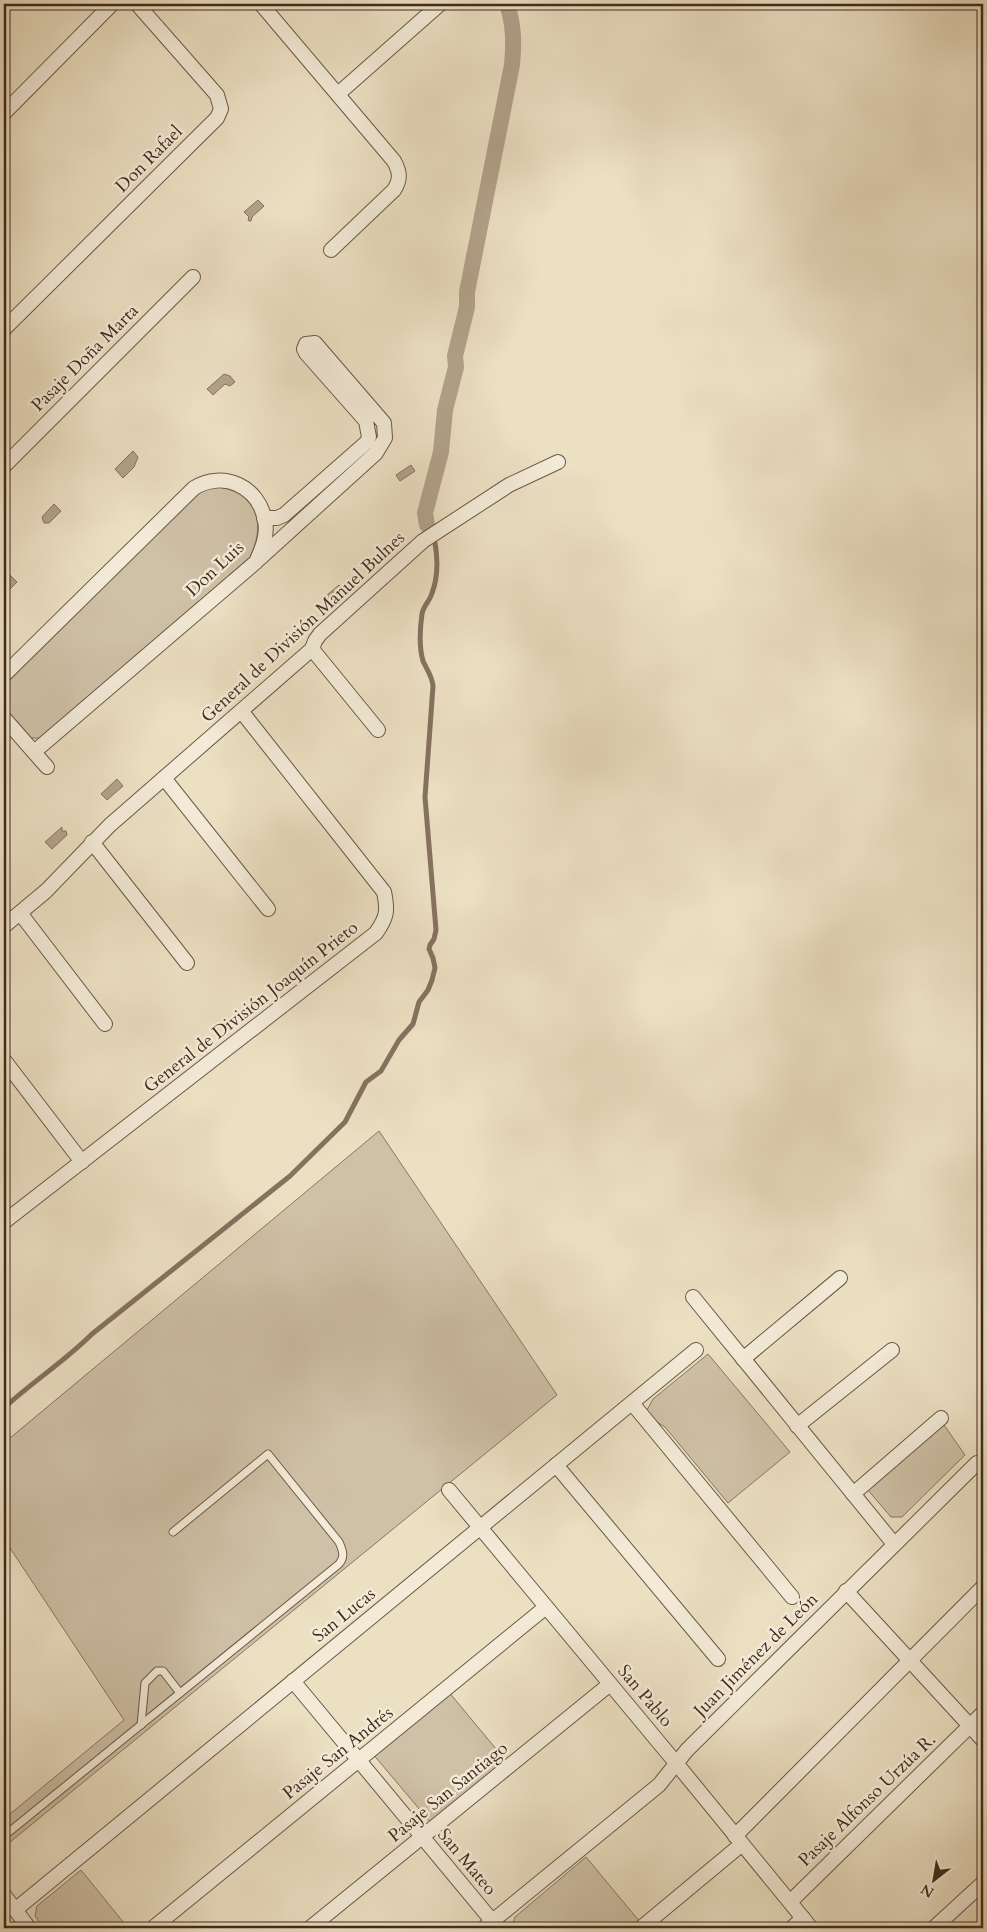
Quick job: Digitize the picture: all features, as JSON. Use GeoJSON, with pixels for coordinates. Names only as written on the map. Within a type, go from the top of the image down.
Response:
{"type":"FeatureCollection","features":[{"type":"Feature","properties":{"kind":"street"},"geometry":{"type":"LineString","coordinates":[[4,113],[112,4]]}},
{"type":"Feature","properties":{"kind":"street","name":"Don Rafael"},"geometry":{"type":"LineString","coordinates":[[4,329],[217,118],[220,109],[217,95],[137,4]]}},
{"type":"Feature","properties":{"kind":"street"},"geometry":{"type":"LineString","coordinates":[[261,4],[394,161],[399,175],[399,182],[394,190],[331,250]]}},
{"type":"Feature","properties":{"kind":"street"},"geometry":{"type":"LineString","coordinates":[[338,94],[440,4]]}},
{"type":"Feature","properties":{"kind":"street","name":"Pasaje Doña Marta"},"geometry":{"type":"LineString","coordinates":[[4,466],[193,277]]}},
{"type":"Feature","properties":{"kind":"street"},"geometry":{"type":"LineString","coordinates":[[4,675],[188,493],[202,483],[210,480],[222,480],[243,486],[261,507],[264,518],[277,518],[293,507],[367,442],[369,437],[366,422],[304,350],[306,344],[312,342],[318,345],[384,423],[386,431],[382,446],[376,453],[256,562]]}},
{"type":"Feature","properties":{"kind":"street","name":"General de División Manuel Bulnes"},"geometry":{"type":"LineString","coordinates":[[4,926],[69,869],[92,842],[312,649],[320,634],[423,541],[509,485],[558,462]]}},
{"type":"Feature","properties":{"kind":"street"},"geometry":{"type":"LineString","coordinates":[[293,507],[293,529]]}},
{"type":"Feature","properties":{"kind":"street","name":"Don Luis"},"geometry":{"type":"LineString","coordinates":[[34,752],[256,562],[265,536],[264,518]]}},
{"type":"Feature","properties":{"kind":"street"},"geometry":{"type":"LineString","coordinates":[[312,649],[378,730]]}},
{"type":"Feature","properties":{"kind":"street","name":"General de División Joaquín Prieto"},"geometry":{"type":"LineString","coordinates":[[4,1222],[376,933],[384,921],[387,909],[384,892],[242,712]]}},
{"type":"Feature","properties":{"kind":"street"},"geometry":{"type":"LineString","coordinates":[[4,718],[47,767]]}},
{"type":"Feature","properties":{"kind":"street"},"geometry":{"type":"LineString","coordinates":[[164,778],[268,909]]}},
{"type":"Feature","properties":{"kind":"street"},"geometry":{"type":"LineString","coordinates":[[92,842],[187,963]]}},
{"type":"Feature","properties":{"kind":"street"},"geometry":{"type":"LineString","coordinates":[[20,913],[105,1024]]}},
{"type":"Feature","properties":{"kind":"street"},"geometry":{"type":"LineString","coordinates":[[4,1060],[82,1162]]}},
{"type":"Feature","properties":{"kind":"street"},"geometry":{"type":"LineString","coordinates":[[743,1359],[840,1278]]}},
{"type":"Feature","properties":{"kind":"street"},"geometry":{"type":"LineString","coordinates":[[693,1297],[894,1544]]}},
{"type":"Feature","properties":{"kind":"street","name":"San Lucas"},"geometry":{"type":"LineString","coordinates":[[15,1910],[696,1350]]}},
{"type":"Feature","properties":{"kind":"street"},"geometry":{"type":"LineString","coordinates":[[798,1426],[892,1350]]}},
{"type":"Feature","properties":{"kind":"street"},"geometry":{"type":"LineString","coordinates":[[632,1403],[792,1597]]}},
{"type":"Feature","properties":{"kind":"street"},"geometry":{"type":"LineString","coordinates":[[854,1494],[941,1418]]}},
{"type":"Feature","properties":{"kind":"street","name":"Juan Jiménez de León"},"geometry":{"type":"LineString","coordinates":[[492,1926],[658,1785],[687,1750],[977,1463]]}},
{"type":"Feature","properties":{"kind":"street"},"geometry":{"type":"LineString","coordinates":[[556,1465],[718,1659]]}},
{"type":"Feature","properties":{"kind":"street","name":"San Pablo"},"geometry":{"type":"LineString","coordinates":[[449,1490],[676,1762],[807,1923]]}},
{"type":"Feature","properties":{"kind":"street"},"geometry":{"type":"LineString","coordinates":[[641,1928],[738,1840],[983,1587]]}},
{"type":"Feature","properties":{"kind":"street"},"geometry":{"type":"LineString","coordinates":[[846,1591],[983,1740]]}},
{"type":"Feature","properties":{"kind":"street","name":"Pasaje San Andrés"},"geometry":{"type":"LineString","coordinates":[[153,1928],[546,1607]]}},
{"type":"Feature","properties":{"kind":"street","name":"San Mateo"},"geometry":{"type":"LineString","coordinates":[[292,1682],[422,1837],[492,1926]]}},
{"type":"Feature","properties":{"kind":"street","name":"Pasaje San Santiago"},"geometry":{"type":"LineString","coordinates":[[310,1928],[610,1684]]}},
{"type":"Feature","properties":{"kind":"street","name":"Pasaje Alfonso Urzúa R."},"geometry":{"type":"LineString","coordinates":[[790,1902],[983,1713]]}},
{"type":"Feature","properties":{"kind":"street"},"geometry":{"type":"LineString","coordinates":[[934,1928],[983,1883]]}},
{"type":"Feature","properties":{"kind":"street"},"geometry":{"type":"LineString","coordinates":[[4,1895],[29,1928]]}},
{"type":"Feature","properties":{"kind":"street"},"geometry":{"type":"LineString","coordinates":[[792,1928],[807,1923]]}},
{"type":"Feature","properties":{"kind":"lane"},"geometry":{"type":"LineString","coordinates":[[4,1836],[343,1560],[344,1555],[339,1542],[268,1454],[172,1532]]}},
{"type":"Feature","properties":{"kind":"lane"},"geometry":{"type":"LineString","coordinates":[[141,1725],[145,1683],[157,1671],[163,1671],[180,1693]]}},
{"type":"Feature","properties":{"kind":"shaded area"},"geometry":{"type":"Polygon","coordinates":[[[258,200],[264,206],[249,221],[249,217],[244,212],[258,200]]]}},
{"type":"Feature","properties":{"kind":"shaded area"},"geometry":{"type":"Polygon","coordinates":[[[224,374],[230,376],[235,382],[230,386],[225,384],[213,395],[207,389],[224,374]]]}},
{"type":"Feature","properties":{"kind":"shaded area"},"geometry":{"type":"Polygon","coordinates":[[[133,451],[138,457],[134,467],[123,478],[115,469],[133,451]]]}},
{"type":"Feature","properties":{"kind":"shaded area"},"geometry":{"type":"Polygon","coordinates":[[[411,465],[415,471],[400,481],[396,475],[411,465]]]}},
{"type":"Feature","properties":{"kind":"shaded area"},"geometry":{"type":"Polygon","coordinates":[[[222,487],[234,490],[244,496],[251,503],[255,513],[257,534],[255,546],[250,557],[46,736],[29,738],[4,713],[4,686],[189,500],[204,490],[222,487]]]}},
{"type":"Feature","properties":{"kind":"shaded area"},"geometry":{"type":"Polygon","coordinates":[[[54,504],[61,511],[49,523],[44,523],[42,517],[54,504]]]}},
{"type":"Feature","properties":{"kind":"shaded area"},"geometry":{"type":"Polygon","coordinates":[[[10,575],[17,582],[4,595],[4,582],[10,575]]]}},
{"type":"Feature","properties":{"kind":"shaded area"},"geometry":{"type":"Polygon","coordinates":[[[339,585],[346,594],[330,608],[321,598],[339,585]]]}},
{"type":"Feature","properties":{"kind":"shaded area"},"geometry":{"type":"Polygon","coordinates":[[[117,779],[123,786],[107,800],[101,794],[117,779]]]}},
{"type":"Feature","properties":{"kind":"shaded area"},"geometry":{"type":"Polygon","coordinates":[[[62,827],[62,831],[66,831],[67,835],[52,849],[45,842],[62,827]]]}},
{"type":"Feature","properties":{"kind":"shaded area"},"geometry":{"type":"Polygon","coordinates":[[[379,1131],[557,1395],[4,1847],[4,1819],[124,1720],[4,1539],[4,1443],[379,1131]]]}},
{"type":"Feature","properties":{"kind":"shaded area"},"geometry":{"type":"Polygon","coordinates":[[[708,1354],[790,1452],[728,1503],[665,1427],[652,1419],[647,1410],[653,1399],[708,1354]]]}},
{"type":"Feature","properties":{"kind":"shaded area"},"geometry":{"type":"Polygon","coordinates":[[[942,1422],[965,1455],[902,1517],[891,1517],[867,1489],[942,1422]]]}},
{"type":"Feature","properties":{"kind":"shaded area"},"geometry":{"type":"Polygon","coordinates":[[[448,1691],[506,1761],[431,1823],[372,1753],[448,1691]]]}},
{"type":"Feature","properties":{"kind":"shaded area"},"geometry":{"type":"Polygon","coordinates":[[[586,1857],[640,1922],[633,1928],[518,1928],[513,1923],[515,1917],[586,1857]]]}},
{"type":"Feature","properties":{"kind":"shaded area"},"geometry":{"type":"Polygon","coordinates":[[[81,1870],[128,1928],[44,1928],[35,1916],[37,1906],[81,1870]]]}},
{"type":"Feature","properties":{"kind":"waterway"},"geometry":{"type":"LineString","coordinates":[[427,525],[425,513],[441,452],[445,410],[456,367],[455,356],[467,307],[467,292],[512,65],[513,34],[507,4]]}},
{"type":"Feature","properties":{"kind":"waterway"},"geometry":{"type":"LineString","coordinates":[[4,1408],[92,1334],[290,1176],[345,1122],[366,1082],[381,1071],[399,1040],[413,1024],[419,1002],[428,990],[435,968],[429,949],[436,930],[425,797],[433,686],[423,661],[420,638],[423,611],[431,596],[436,575],[435,543]]}}]}
